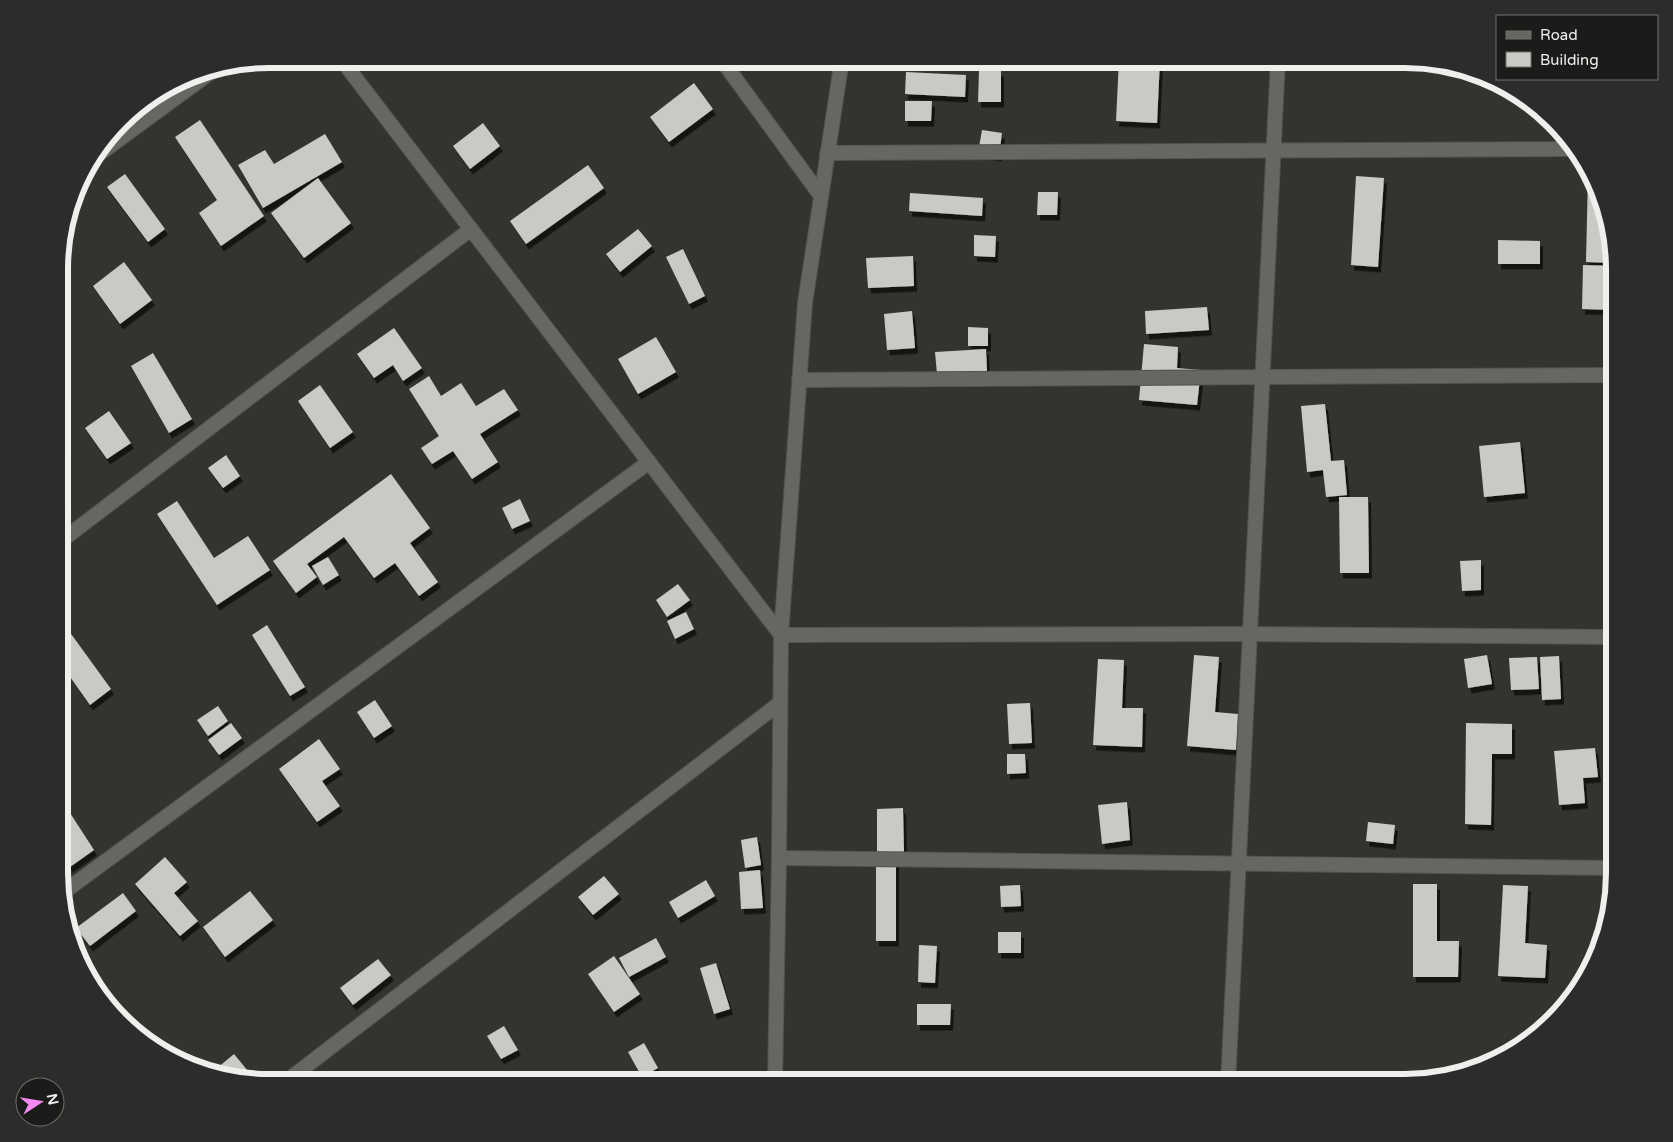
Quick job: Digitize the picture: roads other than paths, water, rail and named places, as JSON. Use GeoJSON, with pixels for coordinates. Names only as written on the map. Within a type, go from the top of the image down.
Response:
{"type":"FeatureCollection","features":[{"type":"Feature","properties":{"kind":"street"},"geometry":{"type":"LineString","coordinates":[[347,68],[781,635]]}},
{"type":"Feature","properties":{"kind":"street"},"geometry":{"type":"LineString","coordinates":[[728,68],[821,196]]}},
{"type":"Feature","properties":{"kind":"street"},"geometry":{"type":"LineString","coordinates":[[775,1074],[781,635],[805,303],[841,68]]}},
{"type":"Feature","properties":{"kind":"street"},"geometry":{"type":"LineString","coordinates":[[1228,1074],[1278,68]]}},
{"type":"Feature","properties":{"kind":"street"},"geometry":{"type":"LineString","coordinates":[[108,148],[201,79]]}},
{"type":"Feature","properties":{"kind":"street"},"geometry":{"type":"LineString","coordinates":[[827,153],[1567,150]]}},
{"type":"Feature","properties":{"kind":"street"},"geometry":{"type":"LineString","coordinates":[[68,535],[471,229]]}},
{"type":"Feature","properties":{"kind":"street"},"geometry":{"type":"LineString","coordinates":[[799,380],[1606,375]]}},
{"type":"Feature","properties":{"kind":"street"},"geometry":{"type":"LineString","coordinates":[[68,888],[649,462]]}},
{"type":"Feature","properties":{"kind":"street"},"geometry":{"type":"LineString","coordinates":[[781,635],[1250,634],[1606,638]]}},
{"type":"Feature","properties":{"kind":"street"},"geometry":{"type":"LineString","coordinates":[[296,1074],[780,702]]}},
{"type":"Feature","properties":{"kind":"street"},"geometry":{"type":"LineString","coordinates":[[779,858],[1606,868]]}}]}
